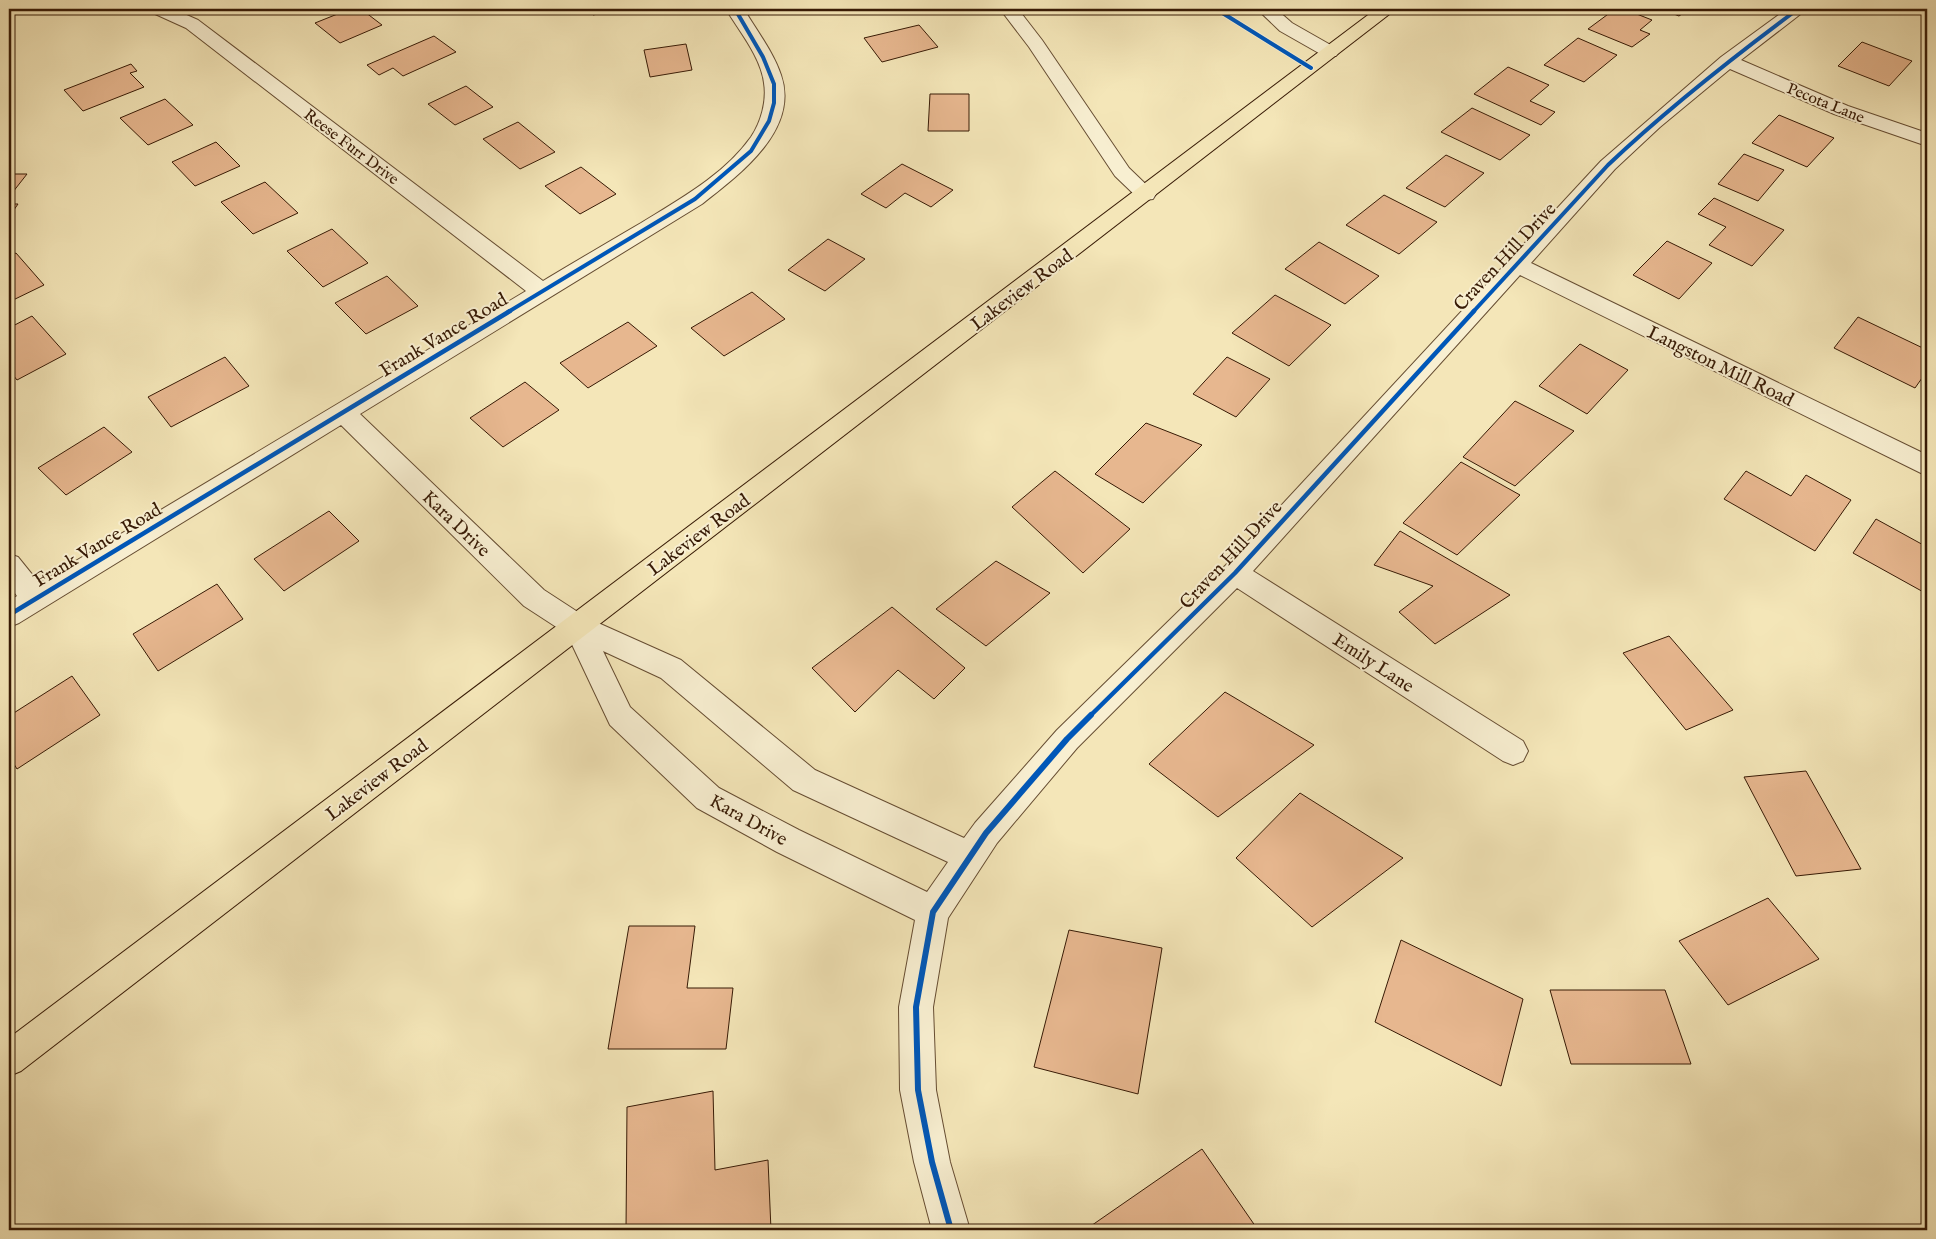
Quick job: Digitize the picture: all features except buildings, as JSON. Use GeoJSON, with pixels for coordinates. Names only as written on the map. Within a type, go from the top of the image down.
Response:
{"type":"FeatureCollection","features":[{"type":"Feature","properties":{"kind":"main road","name":"Lakeview Road"},"geometry":{"type":"LineString","coordinates":[[9,1059],[1387,9]]}},
{"type":"Feature","properties":{"kind":"street","name":"Reese Furr Drive"},"geometry":{"type":"LineString","coordinates":[[159,9],[192,24],[542,291]]}},
{"type":"Feature","properties":{"kind":"street","name":"Frank Vance Road"},"geometry":{"type":"LineString","coordinates":[[9,615],[695,199],[734,167],[759,141],[771,119],[774,84],[768,68],[735,9]]}},
{"type":"Feature","properties":{"kind":"street"},"geometry":{"type":"LineString","coordinates":[[1009,9],[1036,44],[1122,172],[1146,194]]}},
{"type":"Feature","properties":{"kind":"street"},"geometry":{"type":"LineString","coordinates":[[1266,9],[1286,27],[1330,52]]}},
{"type":"Feature","properties":{"kind":"street","name":"Craven Hill Drive"},"geometry":{"type":"LineString","coordinates":[[951,1230],[932,1162],[918,1090],[916,1007],[933,912],[986,833],[1067,740],[1235,573],[1516,264],[1643,130],[1727,61],[1798,9]]}},
{"type":"Feature","properties":{"kind":"street","name":"Pecota Lane"},"geometry":{"type":"LineString","coordinates":[[1727,61],[1841,110],[1927,140]]}},
{"type":"Feature","properties":{"kind":"street","name":"Langston Mill Road"},"geometry":{"type":"LineString","coordinates":[[1516,264],[1927,466]]}},
{"type":"Feature","properties":{"kind":"street","name":"Kara Drive"},"geometry":{"type":"LineString","coordinates":[[343,412],[534,598],[577,626],[671,669],[804,780],[970,857]]}},
{"type":"Feature","properties":{"kind":"street"},"geometry":{"type":"LineString","coordinates":[[9,565],[35,599]]}},
{"type":"Feature","properties":{"kind":"street","name":"Emily Lane"},"geometry":{"type":"LineString","coordinates":[[1235,573],[1513,752]]}},
{"type":"Feature","properties":{"kind":"street","name":"Kara Drive"},"geometry":{"type":"LineString","coordinates":[[577,626],[620,716],[708,798],[788,841],[933,912]]}},
{"type":"Feature","properties":{"kind":"cycle path"},"geometry":{"type":"LineString","coordinates":[[9,615],[695,199],[724,176],[751,151],[769,121],[774,103],[772,76],[758,46],[735,9]]}},
{"type":"Feature","properties":{"kind":"cycle path"},"geometry":{"type":"LineString","coordinates":[[1216,9],[1311,68]]}},
{"type":"Feature","properties":{"kind":"cycle path"},"geometry":{"type":"LineString","coordinates":[[951,1230],[932,1162],[918,1090],[916,1007],[933,912],[986,833],[1067,739],[1235,573],[1608,165],[1677,103],[1798,9]]}}]}
